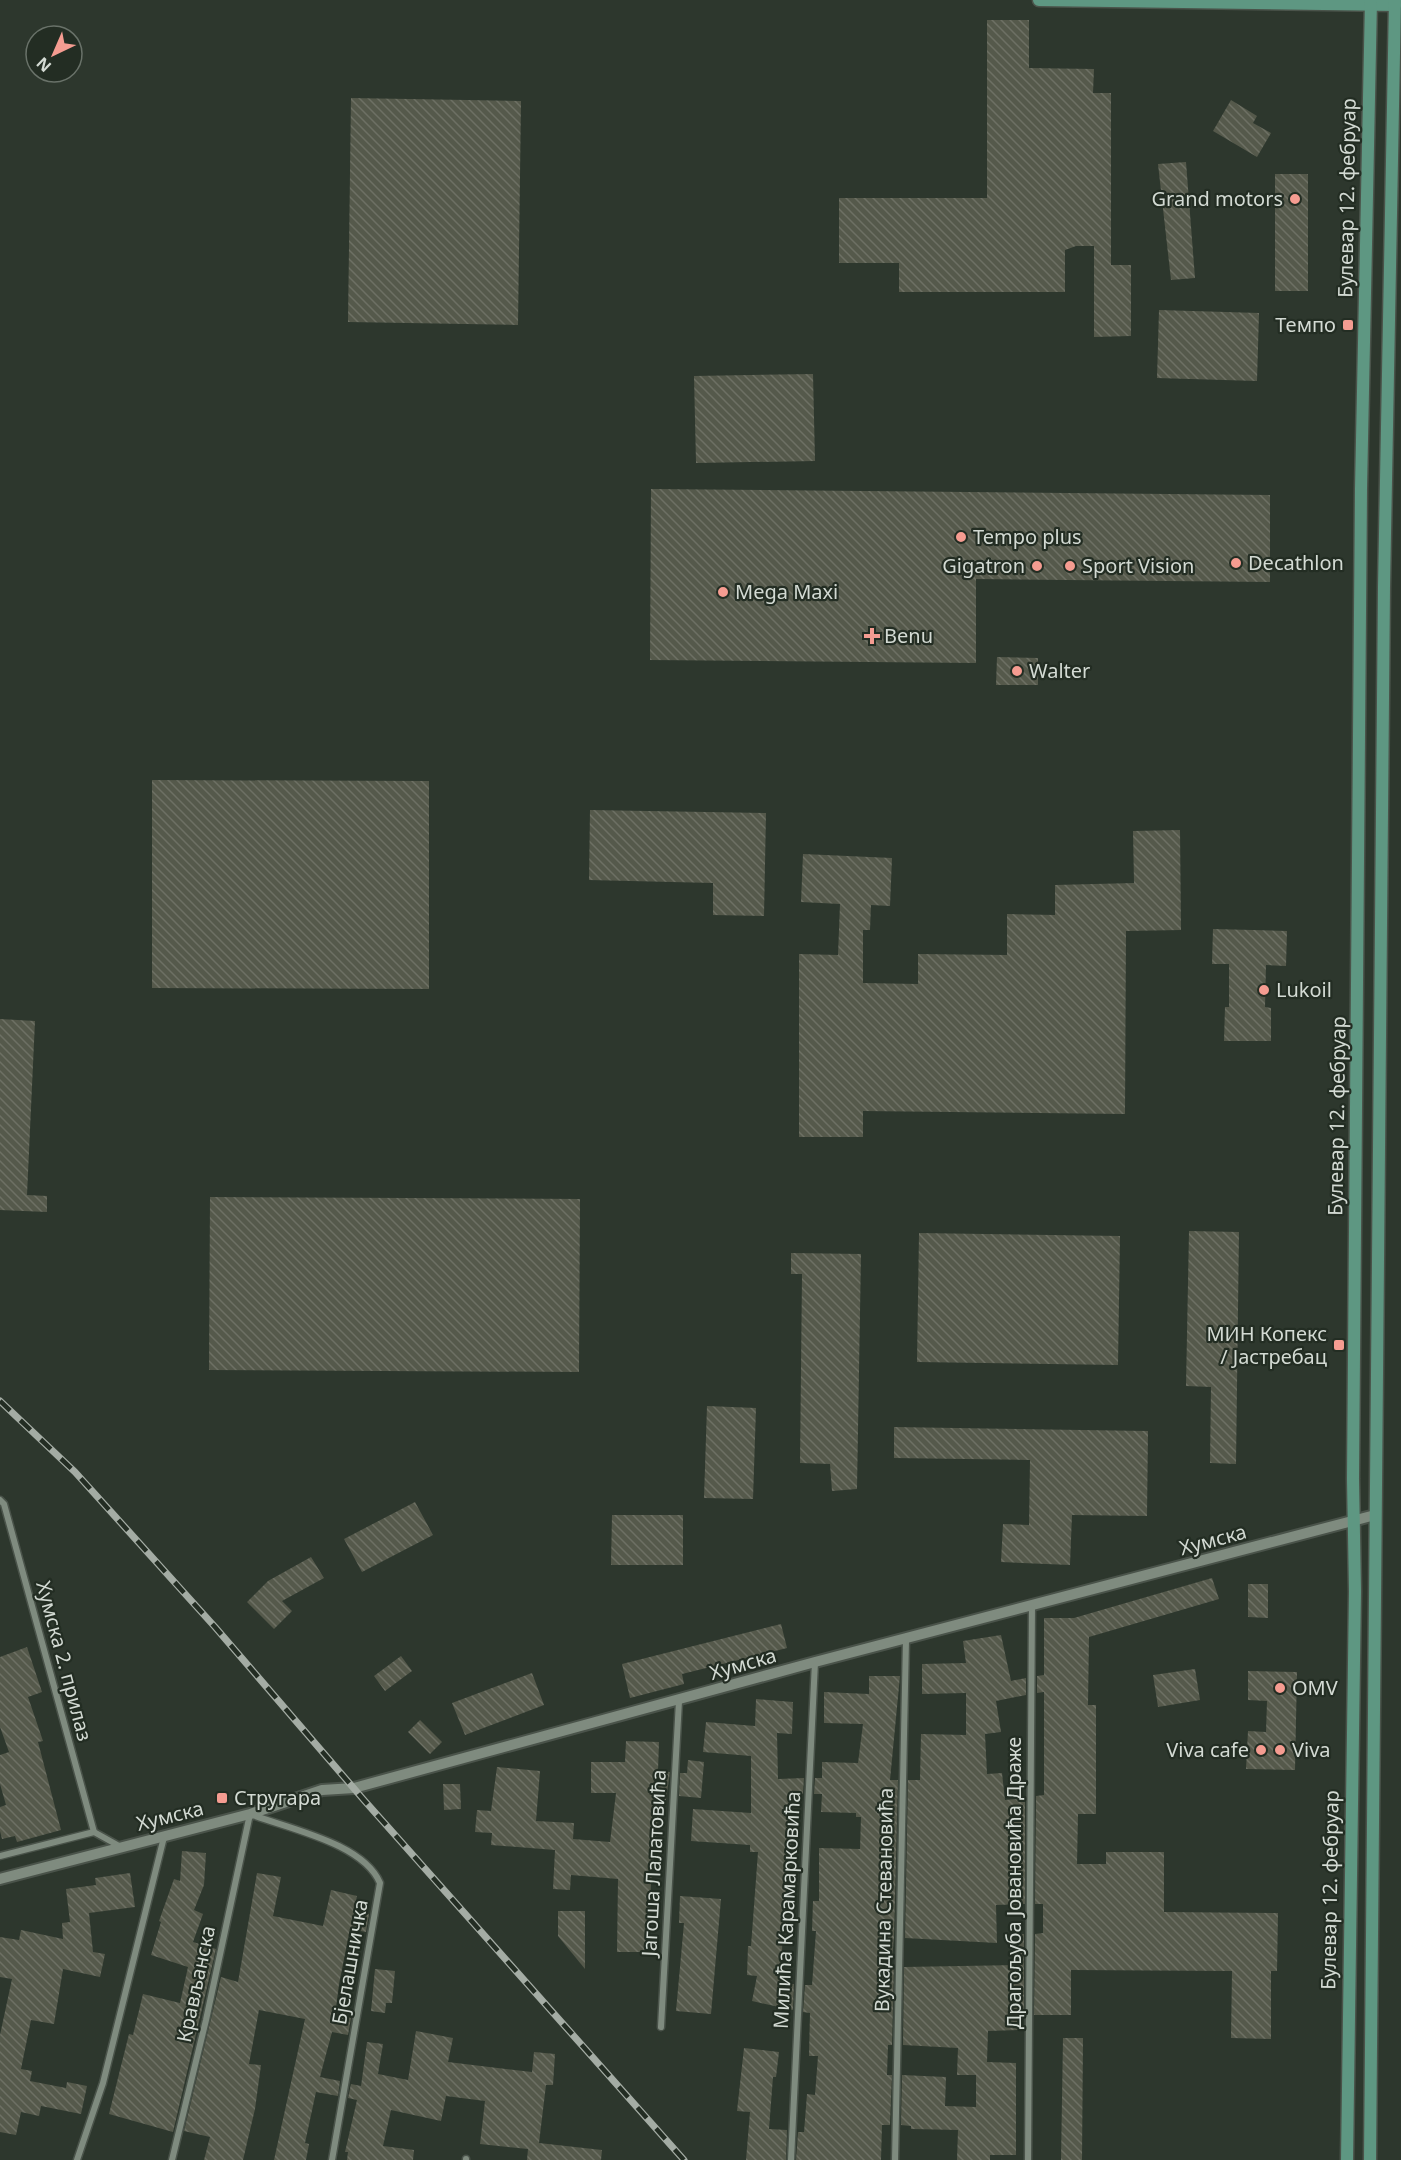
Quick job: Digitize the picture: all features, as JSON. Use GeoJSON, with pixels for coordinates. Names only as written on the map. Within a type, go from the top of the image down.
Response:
{"type":"FeatureCollection","features":[{"type":"Feature","properties":{"kind":"main road"},"geometry":{"type":"LineString","coordinates":[[1039,0],[1395,3]]}},
{"type":"Feature","properties":{"kind":"main road","name":"Булевар 12. фебруар"},"geometry":{"type":"LineString","coordinates":[[1347,2160],[1355,1591],[1353,1521],[1361,489],[1371,2]]}},
{"type":"Feature","properties":{"kind":"main road","name":"Булевар 12. фебруар"},"geometry":{"type":"LineString","coordinates":[[1370,2160],[1384,587],[1395,3]]}},
{"type":"Feature","properties":{"kind":"street","name":"Хумска 2. прилаз"},"geometry":{"type":"LineString","coordinates":[[0,1500],[4,1504],[94,1832]]}},
{"type":"Feature","properties":{"kind":"street","name":"Хумска"},"geometry":{"type":"LineString","coordinates":[[0,1879],[250,1814],[322,1790],[354,1788],[815,1662],[906,1640],[1375,1515]]}},
{"type":"Feature","properties":{"kind":"street","name":"Драгољуба Јовановића Драже"},"geometry":{"type":"LineString","coordinates":[[1028,2160],[1032,1606]]}},
{"type":"Feature","properties":{"kind":"street","name":"Вукадина Стевановића"},"geometry":{"type":"LineString","coordinates":[[895,2160],[906,1640]]}},
{"type":"Feature","properties":{"kind":"street","name":"Милића Карамарковића"},"geometry":{"type":"LineString","coordinates":[[791,2160],[815,1662]]}},
{"type":"Feature","properties":{"kind":"street","name":"Јагоша Лалатовића"},"geometry":{"type":"LineString","coordinates":[[661,2027],[679,1701]]}},
{"type":"Feature","properties":{"kind":"street","name":"Крављанска"},"geometry":{"type":"LineString","coordinates":[[172,2160],[206,2020],[250,1814]]}},
{"type":"Feature","properties":{"kind":"street","name":"Бјелашничка"},"geometry":{"type":"LineString","coordinates":[[250,1814],[350,1851],[375,1871],[380,1883],[332,2160]]}},
{"type":"Feature","properties":{"kind":"street","name":"Хумска"},"geometry":{"type":"LineString","coordinates":[[94,1832],[121,1847]]}},
{"type":"Feature","properties":{"kind":"street"},"geometry":{"type":"LineString","coordinates":[[0,1856],[94,1832]]}},
{"type":"Feature","properties":{"kind":"street"},"geometry":{"type":"LineString","coordinates":[[77,2160],[103,2083],[164,1836]]}},
{"type":"Feature","properties":{"kind":"building"},"geometry":{"type":"Polygon","coordinates":[[[987,20],[1029,20],[1029,68],[1094,69],[1093,93],[1111,93],[1111,265],[1131,265],[1131,336],[1094,337],[1094,246],[1076,246],[1065,250],[1065,292],[899,292],[899,263],[839,263],[839,198],[987,198],[987,20]]]}},
{"type":"Feature","properties":{"kind":"building"},"geometry":{"type":"Polygon","coordinates":[[[351,98],[521,101],[518,325],[348,322],[351,98]]]}},
{"type":"Feature","properties":{"kind":"building"},"geometry":{"type":"Polygon","coordinates":[[[1231,100],[1257,116],[1253,123],[1271,133],[1257,157],[1213,131],[1231,100]]]}},
{"type":"Feature","properties":{"kind":"building"},"geometry":{"type":"Polygon","coordinates":[[[1186,162],[1195,278],[1171,280],[1158,164],[1186,162]]]}},
{"type":"Feature","properties":{"kind":"building"},"geometry":{"type":"Polygon","coordinates":[[[1275,174],[1308,174],[1308,291],[1275,291],[1275,174]]]}},
{"type":"Feature","properties":{"kind":"building"},"geometry":{"type":"Polygon","coordinates":[[[1159,310],[1259,313],[1257,381],[1157,378],[1159,310]]]}},
{"type":"Feature","properties":{"kind":"building"},"geometry":{"type":"Polygon","coordinates":[[[813,374],[815,461],[696,463],[694,376],[813,374]]]}},
{"type":"Feature","properties":{"kind":"building","name":"Tempo plus"},"geometry":{"type":"Polygon","coordinates":[[[651,489],[1270,495],[1270,582],[976,579],[976,663],[650,660],[651,489]]]}},
{"type":"Feature","properties":{"kind":"building","name":"Walter"},"geometry":{"type":"Polygon","coordinates":[[[997,657],[1038,658],[1038,685],[996,685],[997,657]]]}},
{"type":"Feature","properties":{"kind":"building"},"geometry":{"type":"Polygon","coordinates":[[[152,780],[429,781],[429,989],[152,988],[152,780]]]}},
{"type":"Feature","properties":{"kind":"building"},"geometry":{"type":"Polygon","coordinates":[[[590,810],[766,813],[764,916],[713,915],[713,883],[589,880],[590,810]]]}},
{"type":"Feature","properties":{"kind":"building"},"geometry":{"type":"Polygon","coordinates":[[[1180,830],[1181,930],[1126,931],[1125,1114],[863,1111],[863,1137],[799,1137],[799,954],[838,955],[840,904],[801,902],[803,854],[892,858],[890,906],[871,905],[870,930],[863,930],[863,983],[918,984],[918,954],[1007,955],[1007,914],[1055,915],[1055,885],[1134,883],[1133,831],[1180,830]]]}},
{"type":"Feature","properties":{"kind":"building"},"geometry":{"type":"Polygon","coordinates":[[[1213,929],[1287,931],[1286,966],[1266,965],[1265,1007],[1271,1008],[1271,1041],[1224,1041],[1225,1007],[1229,1007],[1229,964],[1212,964],[1213,929]]]}},
{"type":"Feature","properties":{"kind":"building"},"geometry":{"type":"Polygon","coordinates":[[[0,1019],[35,1021],[27,1195],[47,1196],[47,1212],[0,1210],[0,1019]]]}},
{"type":"Feature","properties":{"kind":"building"},"geometry":{"type":"Polygon","coordinates":[[[210,1197],[580,1199],[579,1372],[209,1370],[210,1197]]]}},
{"type":"Feature","properties":{"kind":"building"},"geometry":{"type":"Polygon","coordinates":[[[1189,1231],[1239,1232],[1236,1464],[1210,1463],[1211,1387],[1186,1386],[1189,1231]]]}},
{"type":"Feature","properties":{"kind":"building"},"geometry":{"type":"Polygon","coordinates":[[[919,1233],[1120,1236],[1118,1365],[917,1362],[919,1233]]]}},
{"type":"Feature","properties":{"kind":"building"},"geometry":{"type":"Polygon","coordinates":[[[791,1253],[861,1254],[857,1489],[832,1491],[830,1464],[800,1463],[802,1274],[791,1274],[791,1253]]]}},
{"type":"Feature","properties":{"kind":"building"},"geometry":{"type":"Polygon","coordinates":[[[707,1406],[756,1408],[753,1499],[704,1498],[707,1406]]]}},
{"type":"Feature","properties":{"kind":"building"},"geometry":{"type":"Polygon","coordinates":[[[894,1427],[1148,1431],[1147,1516],[1072,1515],[1070,1565],[1001,1562],[1003,1524],[1029,1525],[1030,1460],[894,1458],[894,1427]]]}},
{"type":"Feature","properties":{"kind":"building"},"geometry":{"type":"Polygon","coordinates":[[[415,1502],[433,1535],[362,1572],[344,1539],[415,1502]]]}},
{"type":"Feature","properties":{"kind":"building"},"geometry":{"type":"Polygon","coordinates":[[[612,1515],[683,1515],[683,1565],[611,1565],[612,1515]]]}},
{"type":"Feature","properties":{"kind":"building"},"geometry":{"type":"Polygon","coordinates":[[[311,1557],[324,1578],[282,1601],[292,1611],[274,1629],[247,1602],[268,1581],[311,1557]]]}},
{"type":"Feature","properties":{"kind":"building"},"geometry":{"type":"Polygon","coordinates":[[[1212,1578],[1219,1599],[1089,1637],[1088,1705],[1096,1705],[1096,1814],[1078,1814],[1077,1864],[1106,1864],[1106,1852],[1164,1852],[1164,1912],[1278,1913],[1277,1971],[1271,1971],[1271,2039],[1231,2038],[1232,1971],[1071,1970],[1071,2015],[1034,2015],[1035,1934],[1043,1933],[1043,1904],[1035,1904],[1036,1796],[1044,1795],[1044,1692],[1037,1693],[1037,1676],[1044,1675],[1044,1618],[1074,1618],[1212,1578]]]}},
{"type":"Feature","properties":{"kind":"building"},"geometry":{"type":"Polygon","coordinates":[[[1248,1584],[1268,1584],[1268,1618],[1248,1617],[1248,1584]]]}},
{"type":"Feature","properties":{"kind":"building"},"geometry":{"type":"Polygon","coordinates":[[[781,1624],[787,1648],[682,1674],[684,1684],[630,1698],[622,1664],[781,1624]]]}},
{"type":"Feature","properties":{"kind":"building"},"geometry":{"type":"Polygon","coordinates":[[[1001,1635],[1011,1681],[1026,1678],[1026,1695],[996,1701],[1001,1732],[985,1734],[987,1774],[1002,1773],[1005,1800],[1025,1798],[1025,1904],[996,1905],[997,1943],[905,1938],[908,1780],[920,1780],[921,1734],[966,1735],[966,1693],[922,1694],[922,1664],[966,1663],[963,1641],[1001,1635]]]}},
{"type":"Feature","properties":{"kind":"building"},"geometry":{"type":"Polygon","coordinates":[[[27,1647],[42,1692],[28,1697],[43,1741],[38,1742],[61,1830],[17,1842],[15,1836],[2,1839],[0,1831],[0,1807],[6,1805],[0,1784],[0,1755],[9,1752],[0,1727],[0,1657],[27,1647]]]}},
{"type":"Feature","properties":{"kind":"building"},"geometry":{"type":"Polygon","coordinates":[[[401,1656],[412,1671],[385,1691],[374,1676],[401,1656]]]}},
{"type":"Feature","properties":{"kind":"building"},"geometry":{"type":"Polygon","coordinates":[[[1195,1669],[1200,1700],[1158,1707],[1153,1675],[1195,1669]]]}},
{"type":"Feature","properties":{"kind":"building"},"geometry":{"type":"Polygon","coordinates":[[[1248,1671],[1297,1672],[1295,1770],[1246,1769],[1248,1731],[1266,1732],[1267,1701],[1248,1700],[1248,1671]]]}},
{"type":"Feature","properties":{"kind":"building"},"geometry":{"type":"Polygon","coordinates":[[[532,1673],[544,1705],[465,1735],[452,1703],[532,1673]]]}},
{"type":"Feature","properties":{"kind":"building"},"geometry":{"type":"Polygon","coordinates":[[[869,1676],[900,1676],[890,1780],[898,1780],[894,1938],[891,1968],[894,1968],[892,2045],[888,2045],[887,2075],[892,2075],[890,2125],[882,2125],[881,2160],[796,2160],[798,2132],[804,2132],[807,2094],[815,2095],[818,2056],[809,2056],[810,2013],[803,2012],[805,1985],[812,1985],[816,1931],[812,1931],[813,1901],[819,1901],[819,1848],[860,1849],[861,1817],[856,1817],[856,1813],[821,1812],[822,1794],[814,1794],[815,1778],[822,1778],[822,1762],[858,1763],[863,1724],[824,1723],[824,1692],[869,1694],[869,1676]]]}},
{"type":"Feature","properties":{"kind":"building"},"geometry":{"type":"Polygon","coordinates":[[[756,1699],[793,1702],[792,1734],[777,1733],[778,1779],[804,1778],[803,1794],[790,1795],[791,1841],[783,1921],[781,1984],[794,1984],[793,2010],[752,2001],[757,1976],[747,1975],[748,1946],[751,1946],[758,1852],[750,1852],[750,1845],[691,1841],[693,1809],[751,1813],[751,1756],[703,1752],[706,1722],[755,1726],[756,1699]]]}},
{"type":"Feature","properties":{"kind":"building"},"geometry":{"type":"Polygon","coordinates":[[[420,1720],[442,1742],[430,1754],[408,1732],[420,1720]]]}},
{"type":"Feature","properties":{"kind":"building"},"geometry":{"type":"Polygon","coordinates":[[[626,1741],[659,1742],[658,1771],[670,1772],[665,1806],[659,1805],[651,1883],[648,1952],[617,1952],[618,1879],[571,1875],[570,1890],[553,1889],[555,1850],[491,1845],[492,1833],[475,1832],[477,1810],[491,1811],[497,1767],[540,1771],[536,1821],[574,1823],[573,1839],[610,1842],[616,1793],[591,1793],[591,1762],[625,1762],[626,1741]]]}},
{"type":"Feature","properties":{"kind":"building"},"geometry":{"type":"Polygon","coordinates":[[[688,1760],[704,1762],[701,1798],[679,1796],[680,1773],[687,1773],[688,1760]]]}},
{"type":"Feature","properties":{"kind":"building"},"geometry":{"type":"Polygon","coordinates":[[[443,1784],[460,1784],[461,1809],[444,1810],[443,1784]]]}},
{"type":"Feature","properties":{"kind":"building"},"geometry":{"type":"Polygon","coordinates":[[[182,1851],[206,1853],[204,1885],[194,1910],[203,1914],[193,1942],[216,1949],[173,2132],[109,2114],[129,2034],[133,2035],[143,1994],[180,2003],[188,1967],[151,1955],[161,1922],[159,1921],[174,1879],[180,1881],[182,1851]]]}},
{"type":"Feature","properties":{"kind":"building"},"geometry":{"type":"Polygon","coordinates":[[[130,1873],[135,1907],[89,1913],[93,1952],[105,1954],[100,1977],[63,1969],[54,2024],[31,2020],[21,2069],[32,2071],[30,2081],[66,2088],[67,2082],[87,2086],[81,2114],[41,2106],[39,2116],[21,2112],[16,2135],[0,2132],[0,2035],[12,1979],[0,1977],[0,1937],[19,1940],[21,1930],[63,1939],[62,1923],[70,1922],[66,1889],[96,1885],[95,1878],[130,1873]]]}},
{"type":"Feature","properties":{"kind":"building"},"geometry":{"type":"Polygon","coordinates":[[[257,1873],[281,1877],[273,1916],[323,1926],[331,1890],[357,1896],[354,1910],[369,1914],[366,1932],[350,1929],[339,1984],[335,2015],[351,2018],[348,2035],[332,2032],[320,2077],[340,2081],[338,2096],[316,2092],[305,2143],[309,2144],[306,2160],[274,2160],[305,2019],[259,2010],[249,2064],[261,2065],[255,2109],[243,2160],[204,2160],[210,2137],[184,2131],[221,1977],[238,1982],[257,1873]]]}},
{"type":"Feature","properties":{"kind":"building"},"geometry":{"type":"Polygon","coordinates":[[[680,1896],[721,1899],[711,2014],[676,2011],[684,1923],[679,1923],[680,1896]]]}},
{"type":"Feature","properties":{"kind":"building"},"geometry":{"type":"Polygon","coordinates":[[[558,1911],[585,1911],[585,1969],[558,1936],[558,1911]]]}},
{"type":"Feature","properties":{"kind":"building"},"geometry":{"type":"Polygon","coordinates":[[[1018,1934],[1024,1934],[1024,2014],[1018,2014],[1019,2030],[988,2031],[987,2062],[1016,2063],[1016,2155],[990,2155],[990,2160],[957,2160],[958,2130],[911,2129],[911,2126],[901,2125],[902,2075],[946,2077],[945,2106],[976,2107],[976,2075],[957,2075],[958,2048],[903,2045],[904,1967],[1018,1965],[1018,1934]]]}},
{"type":"Feature","properties":{"kind":"building"},"geometry":{"type":"Polygon","coordinates":[[[375,1969],[395,1971],[392,2003],[386,2003],[385,2013],[371,2011],[375,1969]]]}},
{"type":"Feature","properties":{"kind":"building"},"geometry":{"type":"Polygon","coordinates":[[[416,2031],[453,2038],[448,2062],[532,2072],[534,2052],[555,2054],[553,2085],[546,2085],[539,2143],[602,2150],[601,2160],[527,2160],[528,2149],[480,2144],[485,2101],[446,2096],[441,2121],[391,2110],[383,2146],[414,2150],[413,2160],[347,2160],[348,2152],[345,2152],[357,2100],[348,2098],[351,2084],[361,2086],[367,2042],[383,2044],[378,2074],[408,2080],[416,2031]]]}},
{"type":"Feature","properties":{"kind":"building"},"geometry":{"type":"Polygon","coordinates":[[[1063,2038],[1083,2038],[1082,2160],[1061,2160],[1063,2038]]]}},
{"type":"Feature","properties":{"kind":"building"},"geometry":{"type":"Polygon","coordinates":[[[744,2048],[779,2052],[776,2077],[773,2077],[769,2129],[787,2130],[786,2160],[746,2160],[750,2112],[737,2111],[744,2048]]]}},
{"type":"Feature","properties":{"kind":"railway"},"geometry":{"type":"LineString","coordinates":[[0,1401],[75,1472],[215,1627],[363,1799],[684,2160]]}},
{"type":"Feature","properties":{"kind":"place","name":"Grand motors"},"geometry":{"type":"Point","coordinates":[1295,199]}},
{"type":"Feature","properties":{"kind":"place","name":"Темпо"},"geometry":{"type":"Point","coordinates":[1348,325]}},
{"type":"Feature","properties":{"kind":"place","name":"Tempo plus"},"geometry":{"type":"Point","coordinates":[961,537]}},
{"type":"Feature","properties":{"kind":"place","name":"Decathlon"},"geometry":{"type":"Point","coordinates":[1236,563]}},
{"type":"Feature","properties":{"kind":"place","name":"Gigatron"},"geometry":{"type":"Point","coordinates":[1037,566]}},
{"type":"Feature","properties":{"kind":"place","name":"Sport Vision"},"geometry":{"type":"Point","coordinates":[1070,566]}},
{"type":"Feature","properties":{"kind":"place","name":"Mega Maxi"},"geometry":{"type":"Point","coordinates":[723,592]}},
{"type":"Feature","properties":{"kind":"place","name":"Benu"},"geometry":{"type":"Point","coordinates":[872,636]}},
{"type":"Feature","properties":{"kind":"place","name":"Walter"},"geometry":{"type":"Point","coordinates":[1017,671]}},
{"type":"Feature","properties":{"kind":"place","name":"Lukoil"},"geometry":{"type":"Point","coordinates":[1264,990]}},
{"type":"Feature","properties":{"kind":"place","name":"МИН Копекс / Јастребац"},"geometry":{"type":"Point","coordinates":[1339,1345]}},
{"type":"Feature","properties":{"kind":"place","name":"OMV"},"geometry":{"type":"Point","coordinates":[1280,1688]}},
{"type":"Feature","properties":{"kind":"place","name":"Viva cafe"},"geometry":{"type":"Point","coordinates":[1261,1750]}},
{"type":"Feature","properties":{"kind":"place","name":"Viva"},"geometry":{"type":"Point","coordinates":[1280,1750]}},
{"type":"Feature","properties":{"kind":"place","name":"Стругара"},"geometry":{"type":"Point","coordinates":[222,1798]}}]}
